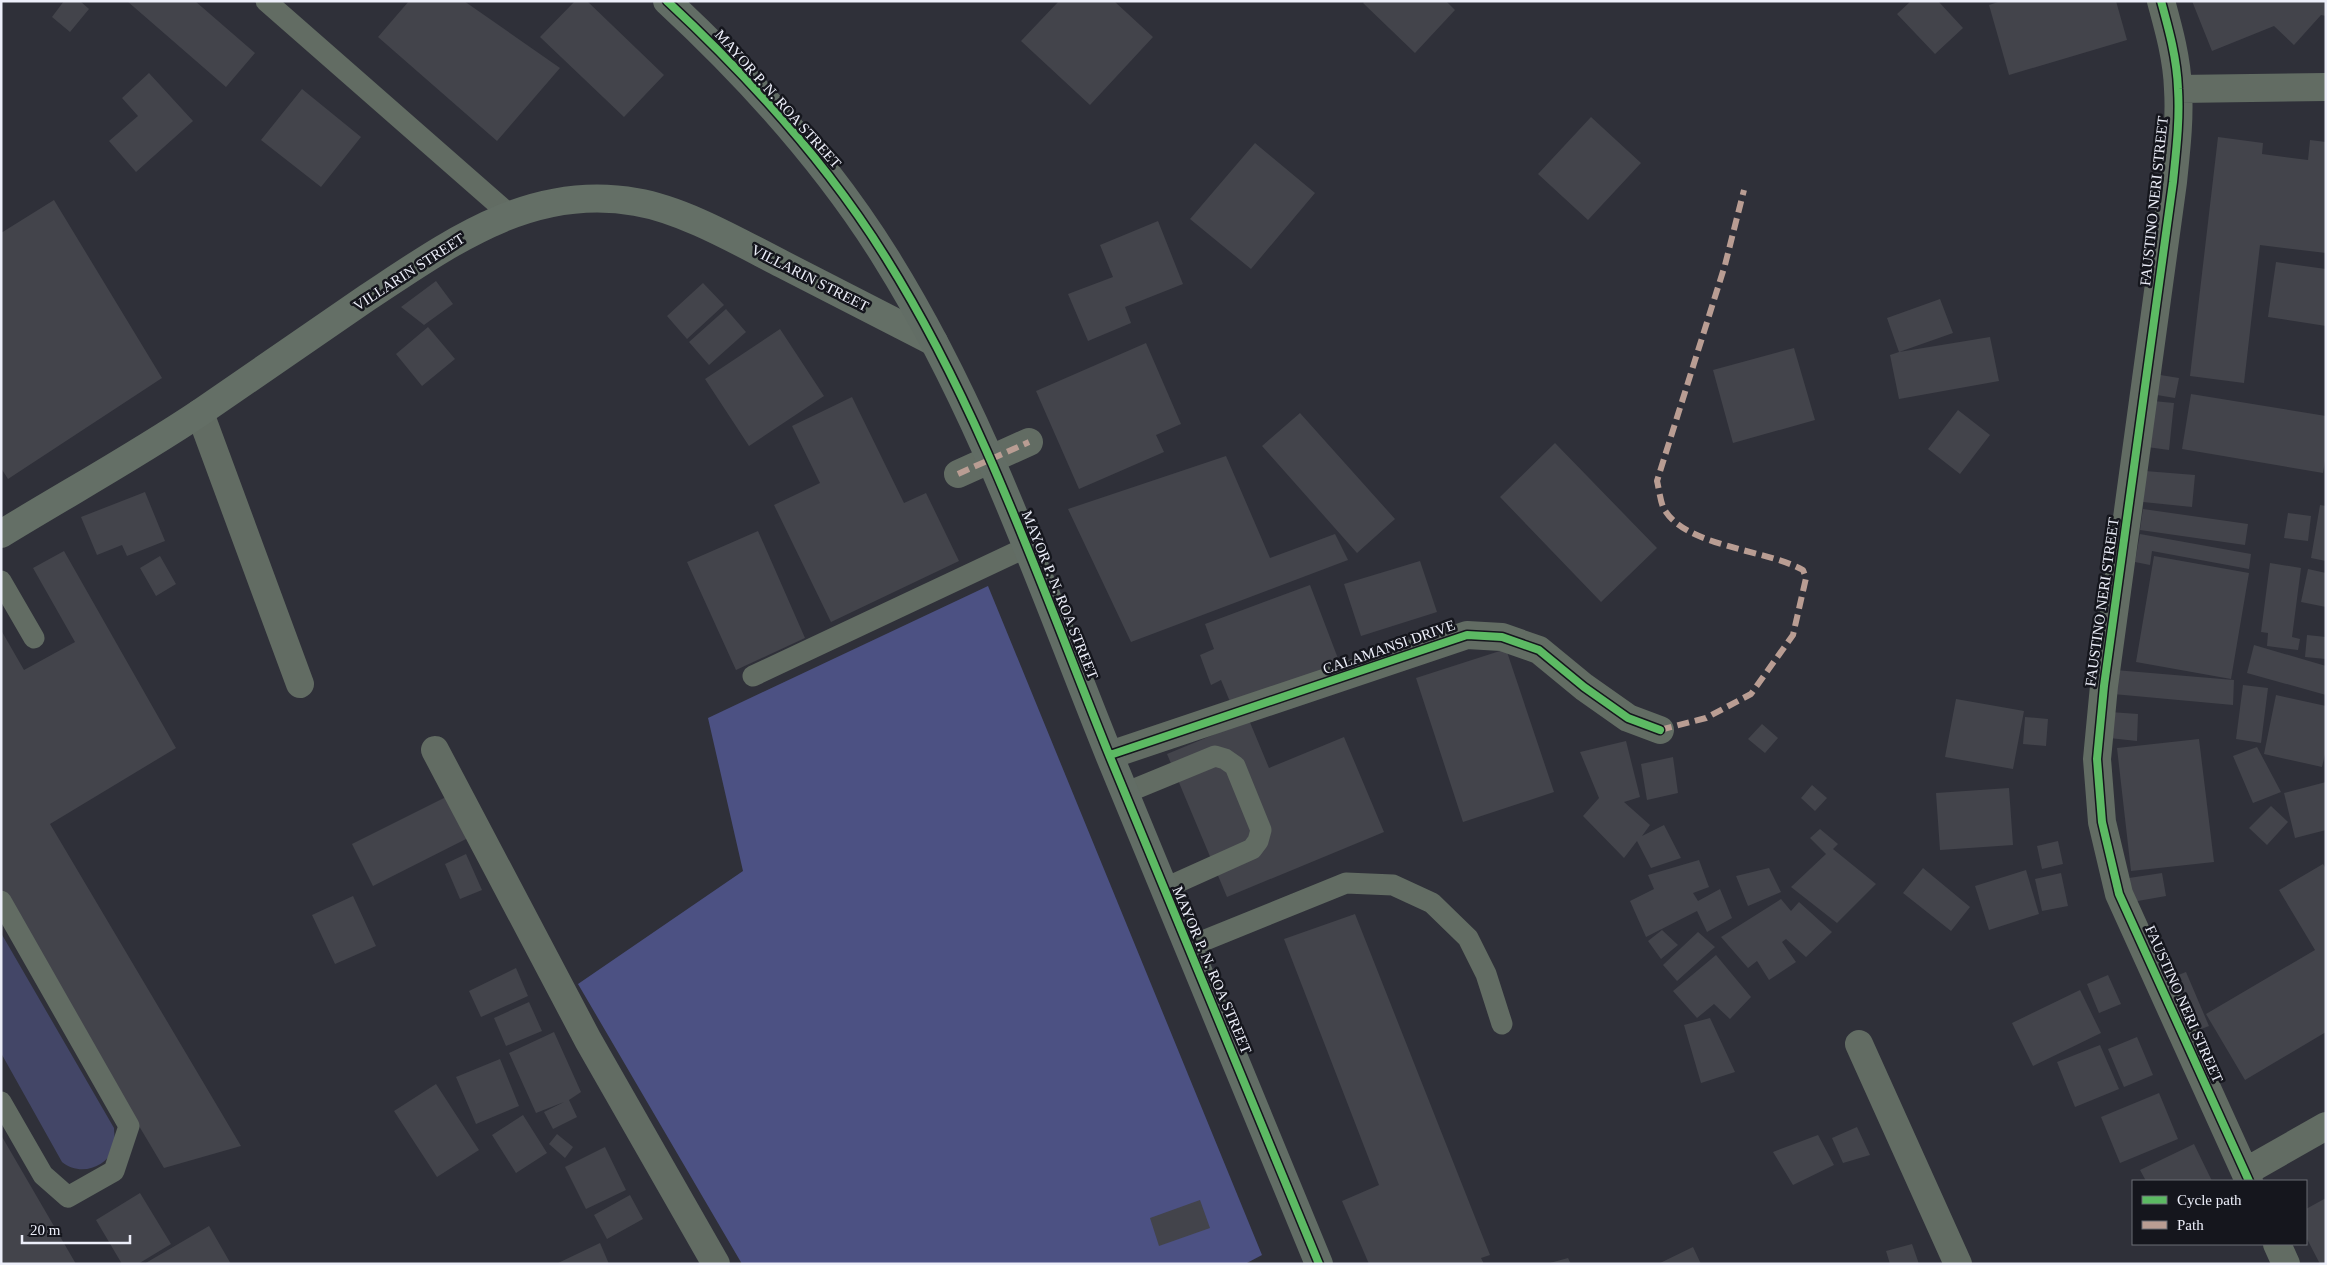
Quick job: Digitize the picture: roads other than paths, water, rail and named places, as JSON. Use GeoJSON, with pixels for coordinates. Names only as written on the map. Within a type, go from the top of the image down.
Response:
{"type":"FeatureCollection","features":[{"type":"Feature","properties":{"kind":"main road","name":"MAYOR P. N. ROA STREET"},"geometry":{"type":"LineString","coordinates":[[666,1],[700,31],[774,111],[832,179],[886,257],[934,342],[989,459],[1027,547],[1163,889],[1319,1264]]}},
{"type":"Feature","properties":{"kind":"main road","name":"VILLARIN STREET"},"geometry":{"type":"LineString","coordinates":[[1,534],[200,413],[270,363],[451,242],[509,214],[544,203],[608,200],[636,202],[670,212],[734,238],[934,342]]}},
{"type":"Feature","properties":{"kind":"street","name":"FAUSTINO NERI STREET"},"geometry":{"type":"LineString","coordinates":[[2161,1],[2173,45],[2178,89],[2173,182],[2104,686],[2097,759],[2102,822],[2119,894],[2247,1177]]}},
{"type":"Feature","properties":{"kind":"street"},"geometry":{"type":"LineString","coordinates":[[2178,89],[2326,87]]}},
{"type":"Feature","properties":{"kind":"street"},"geometry":{"type":"LineString","coordinates":[[200,413],[300,684]]}},
{"type":"Feature","properties":{"kind":"street"},"geometry":{"type":"LineString","coordinates":[[958,474],[1028,442]]}},
{"type":"Feature","properties":{"kind":"street","name":"CALAMANSI DRIVE"},"geometry":{"type":"LineString","coordinates":[[1110,756],[1467,635],[1502,637],[1539,650],[1584,687],[1628,718],[1660,730]]}},
{"type":"Feature","properties":{"kind":"street"},"geometry":{"type":"LineString","coordinates":[[435,750],[588,1040],[716,1264]]}},
{"type":"Feature","properties":{"kind":"street"},"geometry":{"type":"LineString","coordinates":[[1859,1044],[1958,1264]]}},
{"type":"Feature","properties":{"kind":"street"},"geometry":{"type":"LineString","coordinates":[[2247,1177],[2326,1126]]}},
{"type":"Feature","properties":{"kind":"street"},"geometry":{"type":"LineString","coordinates":[[2277,1245],[2286,1264]]}},
{"type":"Feature","properties":{"kind":"lane"},"geometry":{"type":"LineString","coordinates":[[266,1],[509,214]]}},
{"type":"Feature","properties":{"kind":"lane"},"geometry":{"type":"LineString","coordinates":[[753,676],[1027,547]]}},
{"type":"Feature","properties":{"kind":"lane"},"geometry":{"type":"LineString","coordinates":[[1,581],[34,638]]}},
{"type":"Feature","properties":{"kind":"lane"},"geometry":{"type":"LineString","coordinates":[[1125,793],[1215,756],[1225,759],[1234,766],[1261,830],[1258,841],[1252,849],[1163,889]]}},
{"type":"Feature","properties":{"kind":"lane"},"geometry":{"type":"LineString","coordinates":[[1188,947],[1346,883],[1393,885],[1432,904],[1468,938],[1486,974],[1502,1024]]}},
{"type":"Feature","properties":{"kind":"lane"},"geometry":{"type":"LineString","coordinates":[[1,902],[34,956],[129,1126],[114,1171],[68,1197],[43,1175],[1,1102]]}}]}
